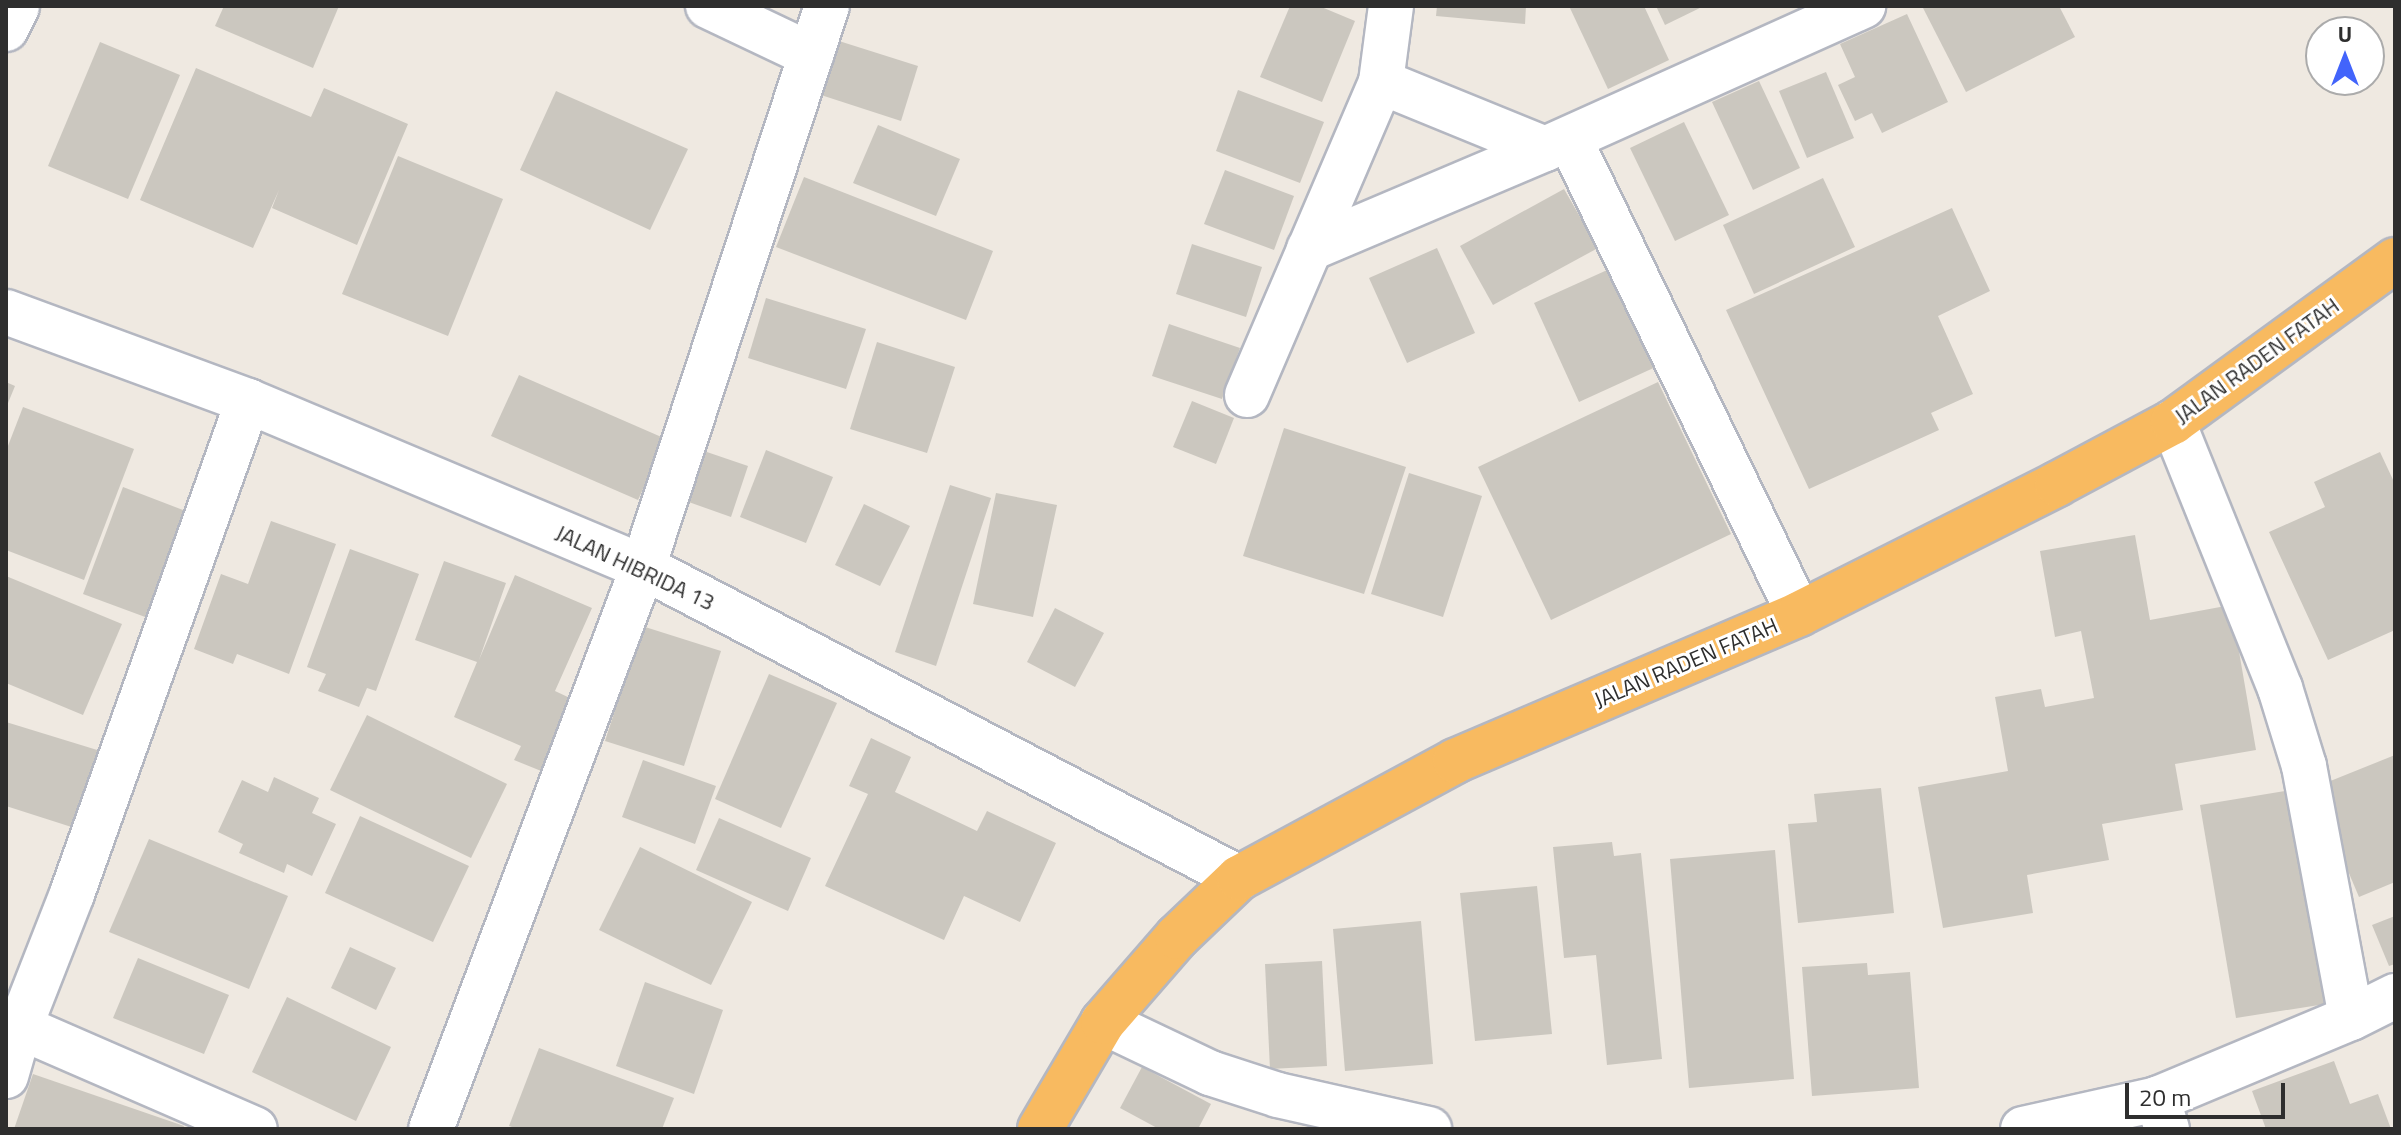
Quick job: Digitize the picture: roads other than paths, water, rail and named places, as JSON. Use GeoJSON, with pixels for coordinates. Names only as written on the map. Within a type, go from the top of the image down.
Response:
{"type":"FeatureCollection","features":[{"type":"Feature","properties":{"kind":"highway","name":"JALAN RADEN FATAH"},"geometry":{"type":"LineString","coordinates":[[1040,1129],[1103,1022],[1177,937],[1239,878],[1455,761],[1799,614],[2173,422],[2395,260]]}},
{"type":"Feature","properties":{"kind":"street"},"geometry":{"type":"LineString","coordinates":[[6,29],[17,6]]}},
{"type":"Feature","properties":{"kind":"street"},"geometry":{"type":"LineString","coordinates":[[708,6],[811,55]]}},
{"type":"Feature","properties":{"kind":"street"},"geometry":{"type":"LineString","coordinates":[[431,1129],[643,567],[827,6]]}},
{"type":"Feature","properties":{"kind":"street"},"geometry":{"type":"LineString","coordinates":[[1247,395],[1381,82],[1391,6]]}},
{"type":"Feature","properties":{"kind":"street"},"geometry":{"type":"LineString","coordinates":[[1309,249],[1558,145],[1863,6]]}},
{"type":"Feature","properties":{"kind":"street"},"geometry":{"type":"LineString","coordinates":[[1381,82],[1558,145],[1799,614]]}},
{"type":"Feature","properties":{"kind":"street","name":"JALAN HIBRIDA 13"},"geometry":{"type":"LineString","coordinates":[[6,312],[248,401],[643,567],[1239,878]]}},
{"type":"Feature","properties":{"kind":"street"},"geometry":{"type":"LineString","coordinates":[[6,1076],[13,1025],[72,894],[248,401]]}},
{"type":"Feature","properties":{"kind":"street"},"geometry":{"type":"LineString","coordinates":[[2173,422],[2280,688],[2304,766],[2351,1018]]}},
{"type":"Feature","properties":{"kind":"street"},"geometry":{"type":"LineString","coordinates":[[2023,1129],[2162,1114],[2395,996]]}},
{"type":"Feature","properties":{"kind":"street"},"geometry":{"type":"LineString","coordinates":[[1103,1022],[1210,1073],[1278,1095],[1429,1129]]}},
{"type":"Feature","properties":{"kind":"street"},"geometry":{"type":"LineString","coordinates":[[13,1025],[255,1129]]}}]}
